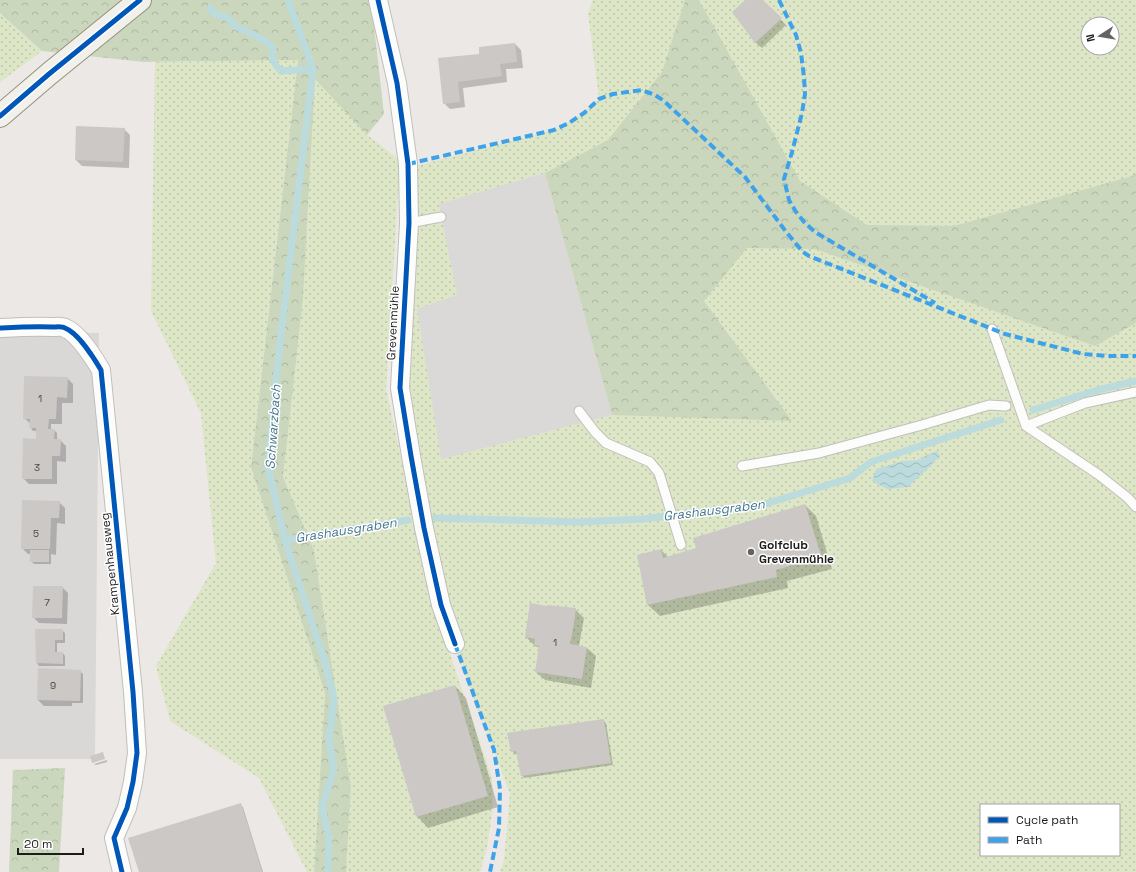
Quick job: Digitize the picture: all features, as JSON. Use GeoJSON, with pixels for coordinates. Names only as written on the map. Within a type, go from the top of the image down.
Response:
{"type":"FeatureCollection","features":[{"type":"Feature","properties":{"kind":"main road"},"geometry":{"type":"LineString","coordinates":[[0,116],[140,0]]}},
{"type":"Feature","properties":{"kind":"street","name":"Grevenmühle"},"geometry":{"type":"LineString","coordinates":[[378,0],[397,83],[408,164],[409,223],[400,388],[424,528],[441,605],[455,644]]}},
{"type":"Feature","properties":{"kind":"street","name":"Krampenhausweg"},"geometry":{"type":"LineString","coordinates":[[0,328],[41,326],[64,328],[75,336],[92,355],[101,370],[133,692],[137,753],[133,782],[127,808],[114,838],[122,872]]}},
{"type":"Feature","properties":{"kind":"lane"},"geometry":{"type":"LineString","coordinates":[[409,223],[441,218]]}},
{"type":"Feature","properties":{"kind":"lane"},"geometry":{"type":"LineString","coordinates":[[992,329],[1026,426],[1099,475],[1128,498],[1136,507]]}},
{"type":"Feature","properties":{"kind":"lane"},"geometry":{"type":"LineString","coordinates":[[1026,426],[1085,404],[1136,392]]}},
{"type":"Feature","properties":{"kind":"lane"},"geometry":{"type":"LineString","coordinates":[[742,466],[819,453],[990,405],[1006,406]]}},
{"type":"Feature","properties":{"kind":"lane"},"geometry":{"type":"LineString","coordinates":[[579,412],[606,444],[650,462],[659,473],[681,545]]}},
{"type":"Feature","properties":{"kind":"shaded area"},"geometry":{"type":"Polygon","coordinates":[[[545,173],[612,415],[441,459],[417,309],[457,295],[439,204],[545,173]]]}},
{"type":"Feature","properties":{"kind":"shaded area"},"geometry":{"type":"Polygon","coordinates":[[[0,330],[99,333],[95,759],[0,759],[0,330]]]}},
{"type":"Feature","properties":{"kind":"green space"},"geometry":{"type":"Polygon","coordinates":[[[0,0],[371,0],[384,114],[367,135],[315,79],[303,299],[283,477],[314,550],[351,787],[346,872],[314,872],[325,693],[251,467],[298,60],[144,62],[42,51],[0,13],[0,0]]]}},
{"type":"Feature","properties":{"kind":"green space"},"geometry":{"type":"Polygon","coordinates":[[[593,0],[1136,0],[1136,872],[500,872],[504,860],[510,794],[440,608],[403,459],[390,391],[403,226],[404,169],[554,130],[578,116],[599,99],[588,13],[593,0]]]}},
{"type":"Feature","properties":{"kind":"green space"},"geometry":{"type":"Polygon","coordinates":[[[685,0],[699,0],[800,181],[867,225],[954,226],[1136,174],[1136,323],[1095,346],[815,249],[747,248],[704,301],[792,421],[612,415],[545,173],[608,140],[662,72],[685,0]]]}},
{"type":"Feature","properties":{"kind":"green space"},"geometry":{"type":"Polygon","coordinates":[[[0,13],[42,51],[0,82],[0,13]]]}},
{"type":"Feature","properties":{"kind":"green space"},"geometry":{"type":"Polygon","coordinates":[[[298,60],[251,466],[325,693],[314,872],[307,872],[259,778],[170,721],[156,666],[216,563],[201,413],[151,311],[155,62],[298,60]]]}},
{"type":"Feature","properties":{"kind":"green space"},"geometry":{"type":"Polygon","coordinates":[[[315,78],[367,135],[400,160],[386,389],[434,607],[492,778],[493,807],[487,848],[480,872],[346,872],[351,787],[314,550],[283,477],[303,299],[315,78]]]}},
{"type":"Feature","properties":{"kind":"green space"},"geometry":{"type":"Polygon","coordinates":[[[65,768],[59,872],[9,872],[13,770],[65,768]]]}},
{"type":"Feature","properties":{"kind":"water"},"geometry":{"type":"Polygon","coordinates":[[[937,451],[940,456],[908,487],[887,489],[872,481],[876,469],[903,461],[917,460],[937,451]]]}},
{"type":"Feature","properties":{"kind":"building"},"geometry":{"type":"Polygon","coordinates":[[[745,0],[763,0],[782,18],[755,43],[732,12],[745,0]]]}},
{"type":"Feature","properties":{"kind":"building"},"geometry":{"type":"Polygon","coordinates":[[[515,43],[517,62],[500,64],[502,76],[458,82],[460,102],[443,104],[438,58],[479,54],[479,47],[515,43]]]}},
{"type":"Feature","properties":{"kind":"building"},"geometry":{"type":"Polygon","coordinates":[[[76,126],[125,128],[123,162],[75,160],[76,126]]]}},
{"type":"Feature","properties":{"kind":"building"},"geometry":{"type":"Polygon","coordinates":[[[24,376],[68,377],[67,398],[57,397],[56,419],[49,419],[48,429],[55,429],[54,439],[61,439],[60,456],[52,456],[52,479],[22,479],[23,438],[36,439],[36,428],[29,428],[30,419],[23,419],[24,376]]]}},
{"type":"Feature","properties":{"kind":"building"},"geometry":{"type":"Polygon","coordinates":[[[22,500],[60,501],[59,518],[51,518],[50,549],[21,549],[22,500]]]}},
{"type":"Feature","properties":{"kind":"building","name":"Golfclub Grevenmühle"},"geometry":{"type":"Polygon","coordinates":[[[805,504],[822,558],[776,570],[777,577],[647,605],[637,555],[661,549],[663,558],[696,548],[693,538],[805,504]]]}},
{"type":"Feature","properties":{"kind":"building"},"geometry":{"type":"Polygon","coordinates":[[[30,550],[49,550],[49,562],[30,562],[30,550]]]}},
{"type":"Feature","properties":{"kind":"building"},"geometry":{"type":"Polygon","coordinates":[[[33,586],[63,586],[62,618],[32,618],[33,586]]]}},
{"type":"Feature","properties":{"kind":"building"},"geometry":{"type":"Polygon","coordinates":[[[530,603],[576,608],[570,644],[587,647],[582,679],[535,672],[539,646],[534,645],[535,639],[525,637],[530,603]]]}},
{"type":"Feature","properties":{"kind":"building"},"geometry":{"type":"Polygon","coordinates":[[[35,629],[63,629],[63,640],[55,640],[55,652],[63,652],[63,664],[36,663],[35,629]]]}},
{"type":"Feature","properties":{"kind":"building"},"geometry":{"type":"Polygon","coordinates":[[[38,668],[81,670],[80,701],[37,700],[38,668]]]}},
{"type":"Feature","properties":{"kind":"building"},"geometry":{"type":"Polygon","coordinates":[[[455,685],[488,796],[416,817],[383,706],[455,685]]]}},
{"type":"Feature","properties":{"kind":"building"},"geometry":{"type":"Polygon","coordinates":[[[604,719],[611,763],[521,776],[516,751],[511,752],[507,733],[604,719]]]}},
{"type":"Feature","properties":{"kind":"building"},"geometry":{"type":"Polygon","coordinates":[[[103,752],[105,759],[92,763],[90,756],[103,752]]]}},
{"type":"Feature","properties":{"kind":"building"},"geometry":{"type":"Polygon","coordinates":[[[241,803],[262,872],[139,872],[128,838],[241,803]]]}},
{"type":"Feature","properties":{"kind":"waterway","name":"Schwarzbach"},"geometry":{"type":"LineString","coordinates":[[288,0],[313,69],[279,351],[268,467],[285,540],[323,656],[334,698],[329,742],[334,769],[322,807],[329,837],[328,872]]}},
{"type":"Feature","properties":{"kind":"waterway"},"geometry":{"type":"LineString","coordinates":[[210,8],[215,14],[228,18],[234,26],[266,41],[273,48],[273,61],[281,71],[313,69]]}},
{"type":"Feature","properties":{"kind":"waterway","name":"Grashausgraben"},"geometry":{"type":"LineString","coordinates":[[1033,410],[1098,390],[1136,381]]}},
{"type":"Feature","properties":{"kind":"waterway","name":"Grashausgraben"},"geometry":{"type":"LineString","coordinates":[[435,518],[578,522],[643,519],[762,505],[850,478],[871,462],[1001,420]]}},
{"type":"Feature","properties":{"kind":"waterway","name":"Grashausgraben"},"geometry":{"type":"LineString","coordinates":[[285,540],[408,520]]}},
{"type":"Feature","properties":{"kind":"marked path"},"geometry":{"type":"LineString","coordinates":[[779,0],[796,35],[801,53],[805,94],[802,113],[784,179],[789,200],[796,212],[815,232],[935,303]]}},
{"type":"Feature","properties":{"kind":"marked path"},"geometry":{"type":"LineString","coordinates":[[408,164],[554,130],[569,123],[584,113],[599,99],[613,94],[642,90],[655,95],[664,101],[745,177],[787,233],[803,252],[809,256],[1005,334],[1083,354],[1136,356]]}},
{"type":"Feature","properties":{"kind":"marked path"},"geometry":{"type":"LineString","coordinates":[[455,644],[494,750],[500,789],[499,828],[490,872]]}},
{"type":"Feature","properties":{"kind":"cycle path"},"geometry":{"type":"LineString","coordinates":[[0,116],[140,0]]}},
{"type":"Feature","properties":{"kind":"cycle path"},"geometry":{"type":"LineString","coordinates":[[378,0],[397,83],[408,164],[409,223],[400,388],[424,528],[441,605],[455,644]]}},
{"type":"Feature","properties":{"kind":"cycle path"},"geometry":{"type":"LineString","coordinates":[[0,328],[64,327],[80,340],[101,370],[133,692],[137,753],[133,782],[127,808],[114,838],[122,872]]}},
{"type":"Feature","properties":{"kind":"place","name":"Golfclub Grevenmühle"},"geometry":{"type":"Point","coordinates":[751,552]}}]}
